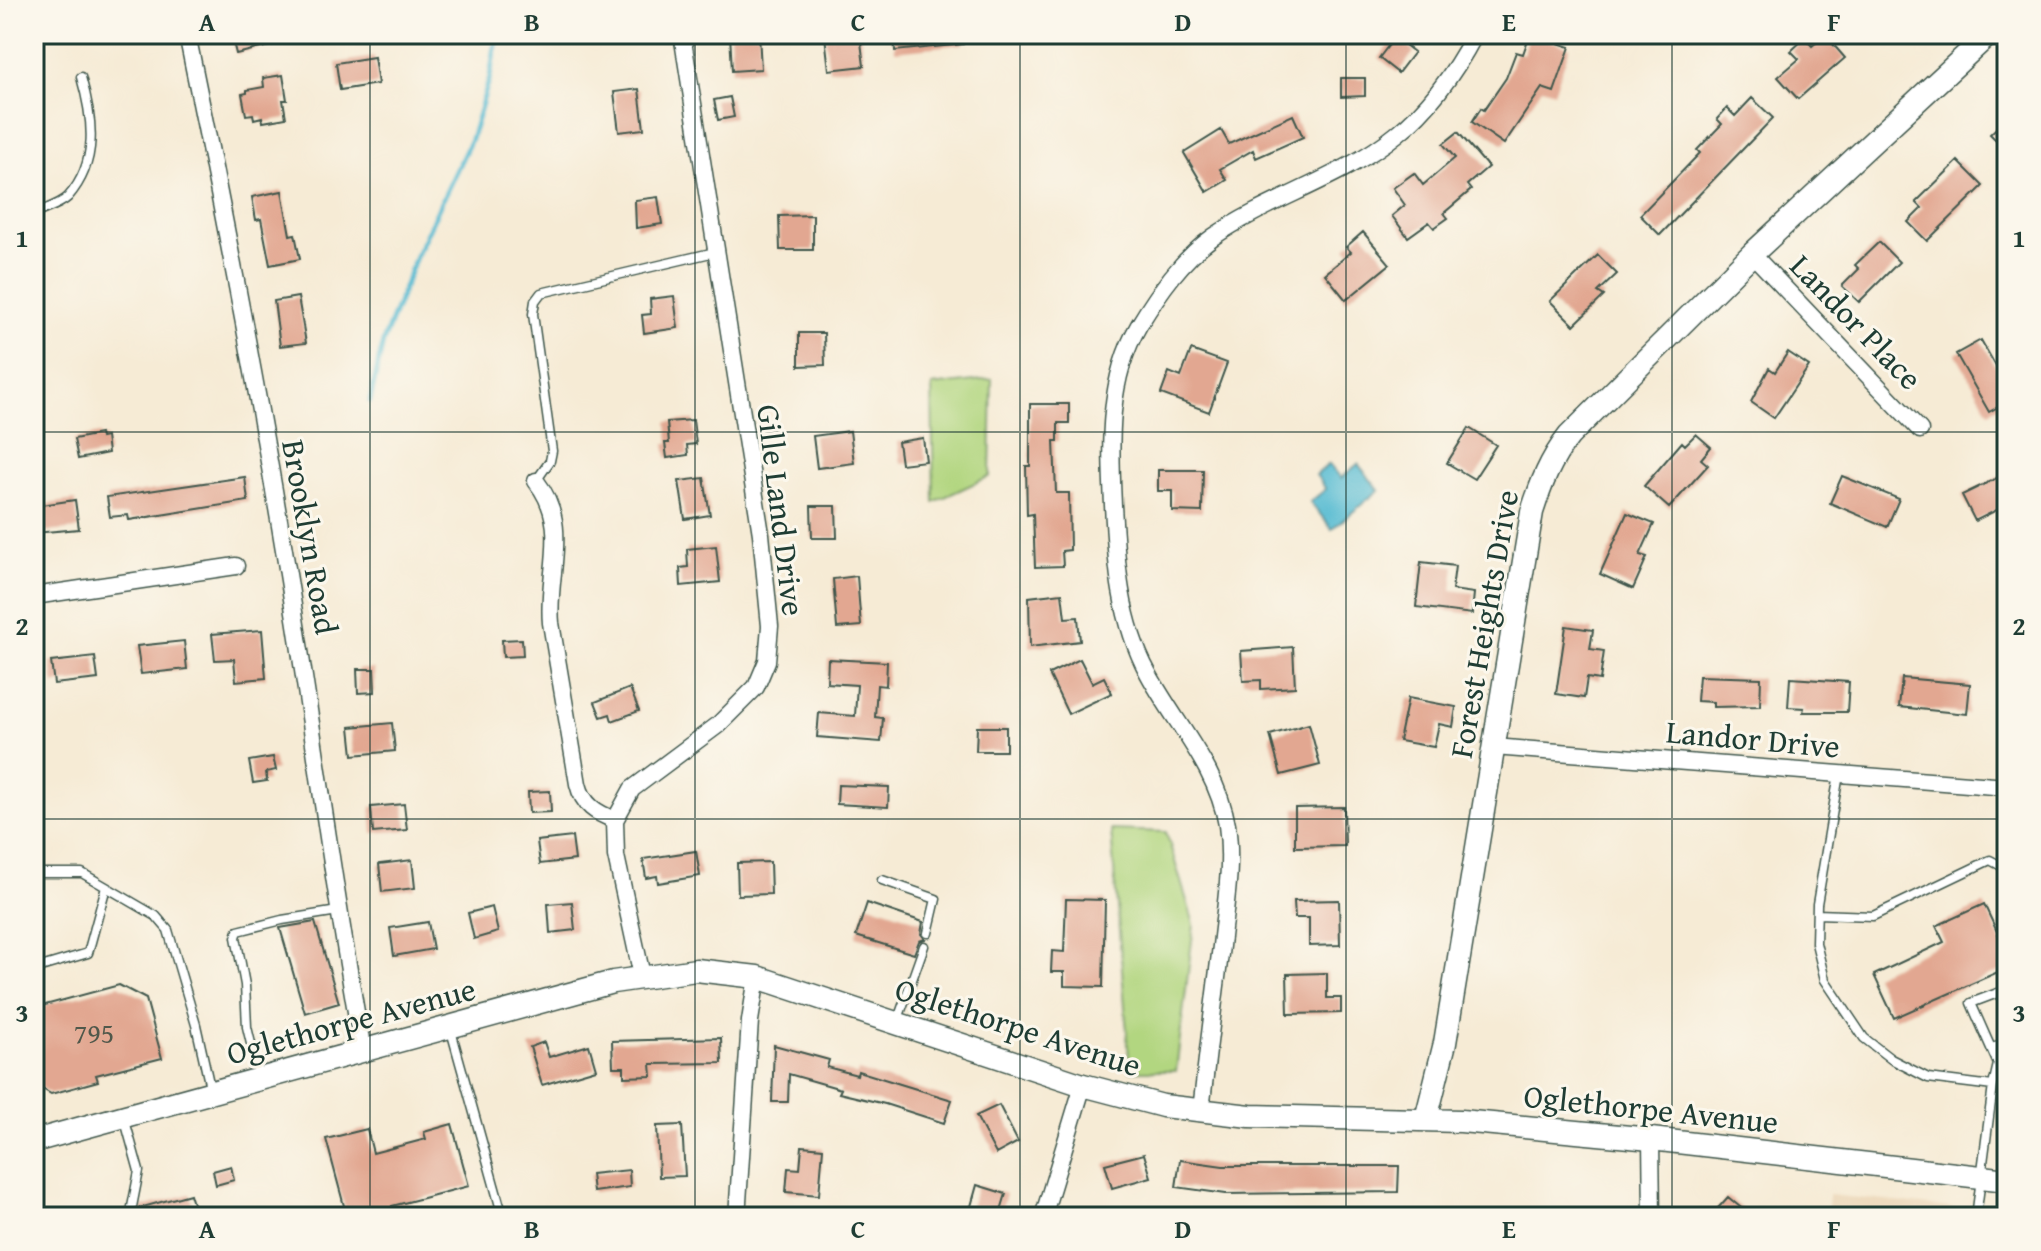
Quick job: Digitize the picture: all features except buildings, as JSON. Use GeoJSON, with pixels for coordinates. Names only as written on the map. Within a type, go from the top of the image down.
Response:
{"type":"FeatureCollection","features":[{"type":"Feature","properties":{"kind":"main road","name":"Forest Heights Drive"},"geometry":{"type":"LineString","coordinates":[[1426,1119],[1440,1071],[1532,512],[1543,477],[1569,436],[1752,254],[1989,34]]}},
{"type":"Feature","properties":{"kind":"main road","name":"Oglethorpe Avenue"},"geometry":{"type":"LineString","coordinates":[[36,1142],[642,976],[696,970],[757,977],[1083,1085],[1163,1106],[1250,1116],[1426,1119],[1651,1139],[2007,1180]]}},
{"type":"Feature","properties":{"kind":"street","name":"Brooklyn Road"},"geometry":{"type":"LineString","coordinates":[[187,34],[271,472],[318,761],[338,911],[363,1051]]}},
{"type":"Feature","properties":{"kind":"street","name":"Gille Land Drive"},"geometry":{"type":"LineString","coordinates":[[615,820],[632,789],[700,740],[743,702],[756,687],[767,661],[770,615],[764,562],[682,34]]}},
{"type":"Feature","properties":{"kind":"street"},"geometry":{"type":"LineString","coordinates":[[1201,1111],[1228,881],[1227,826],[1221,799],[1210,773],[1148,673],[1126,616],[1115,550],[1111,454],[1114,393],[1137,329],[1171,277],[1194,253],[1239,222],[1345,168],[1396,135],[1432,100],[1461,61],[1475,34]]}},
{"type":"Feature","properties":{"kind":"street","name":"Landor Place"},"geometry":{"type":"LineString","coordinates":[[1752,254],[1920,430]]}},
{"type":"Feature","properties":{"kind":"street"},"geometry":{"type":"LineString","coordinates":[[536,481],[547,495],[553,512],[557,557],[550,587],[551,623],[580,791],[593,810],[615,820],[616,856],[642,976]]}},
{"type":"Feature","properties":{"kind":"street"},"geometry":{"type":"LineString","coordinates":[[34,596],[236,566]]}},
{"type":"Feature","properties":{"kind":"street","name":"Landor Drive"},"geometry":{"type":"LineString","coordinates":[[1494,747],[2007,787]]}},
{"type":"Feature","properties":{"kind":"street"},"geometry":{"type":"LineString","coordinates":[[737,1217],[750,1021],[757,977]]}},
{"type":"Feature","properties":{"kind":"street"},"geometry":{"type":"LineString","coordinates":[[1043,1217],[1083,1085]]}},
{"type":"Feature","properties":{"kind":"street"},"geometry":{"type":"LineString","coordinates":[[1651,1139],[1652,1217]]}},
{"type":"Feature","properties":{"kind":"lane"},"geometry":{"type":"LineString","coordinates":[[34,214],[66,199],[87,167],[92,135],[81,77]]}},
{"type":"Feature","properties":{"kind":"lane"},"geometry":{"type":"LineString","coordinates":[[536,481],[550,461],[552,451],[533,314],[535,301],[541,293],[715,252]]}},
{"type":"Feature","properties":{"kind":"lane"},"geometry":{"type":"LineString","coordinates":[[1839,774],[1817,914],[1816,943],[1825,980],[1864,1038],[1891,1059],[1928,1078],[1993,1086]]}},
{"type":"Feature","properties":{"kind":"lane"},"geometry":{"type":"LineString","coordinates":[[1817,914],[1873,916],[1990,860],[2007,869]]}},
{"type":"Feature","properties":{"kind":"lane"},"geometry":{"type":"LineString","coordinates":[[34,873],[82,873],[156,916],[168,930],[196,1025],[211,1093]]}},
{"type":"Feature","properties":{"kind":"lane"},"geometry":{"type":"LineString","coordinates":[[882,880],[936,899],[928,933]]}},
{"type":"Feature","properties":{"kind":"lane"},"geometry":{"type":"LineString","coordinates":[[34,969],[88,953],[106,887]]}},
{"type":"Feature","properties":{"kind":"lane"},"geometry":{"type":"LineString","coordinates":[[260,1080],[247,1027],[245,985],[236,937],[238,931],[338,911]]}},
{"type":"Feature","properties":{"kind":"lane"},"geometry":{"type":"LineString","coordinates":[[897,1023],[924,946]]}},
{"type":"Feature","properties":{"kind":"lane"},"geometry":{"type":"LineString","coordinates":[[1976,1217],[1998,1064],[1971,1003],[2007,992]]}},
{"type":"Feature","properties":{"kind":"lane"},"geometry":{"type":"LineString","coordinates":[[450,1027],[503,1217]]}},
{"type":"Feature","properties":{"kind":"lane"},"geometry":{"type":"LineString","coordinates":[[1991,1048],[2007,1044]]}},
{"type":"Feature","properties":{"kind":"lane"},"geometry":{"type":"LineString","coordinates":[[124,1116],[139,1171],[130,1217]]}},
{"type":"Feature","properties":{"kind":"shaded area"},"geometry":{"type":"Polygon","coordinates":[[[1829,1195],[2007,1214],[2007,1217],[1827,1217],[1829,1195]]]}},
{"type":"Feature","properties":{"kind":"green space"},"geometry":{"type":"Polygon","coordinates":[[[992,379],[990,476],[934,502],[932,386],[992,379]]]}},
{"type":"Feature","properties":{"kind":"green space"},"geometry":{"type":"Polygon","coordinates":[[[1111,830],[1166,832],[1194,924],[1176,1071],[1130,1071],[1111,830]]]}},
{"type":"Feature","properties":{"kind":"water"},"geometry":{"type":"Polygon","coordinates":[[[1329,464],[1341,478],[1358,464],[1379,490],[1332,529],[1310,502],[1326,489],[1316,475],[1329,464]]]}},
{"type":"Feature","properties":{"kind":"waterway"},"geometry":{"type":"LineString","coordinates":[[370,401],[383,342],[417,254],[471,139],[490,77],[497,34]]}}]}
